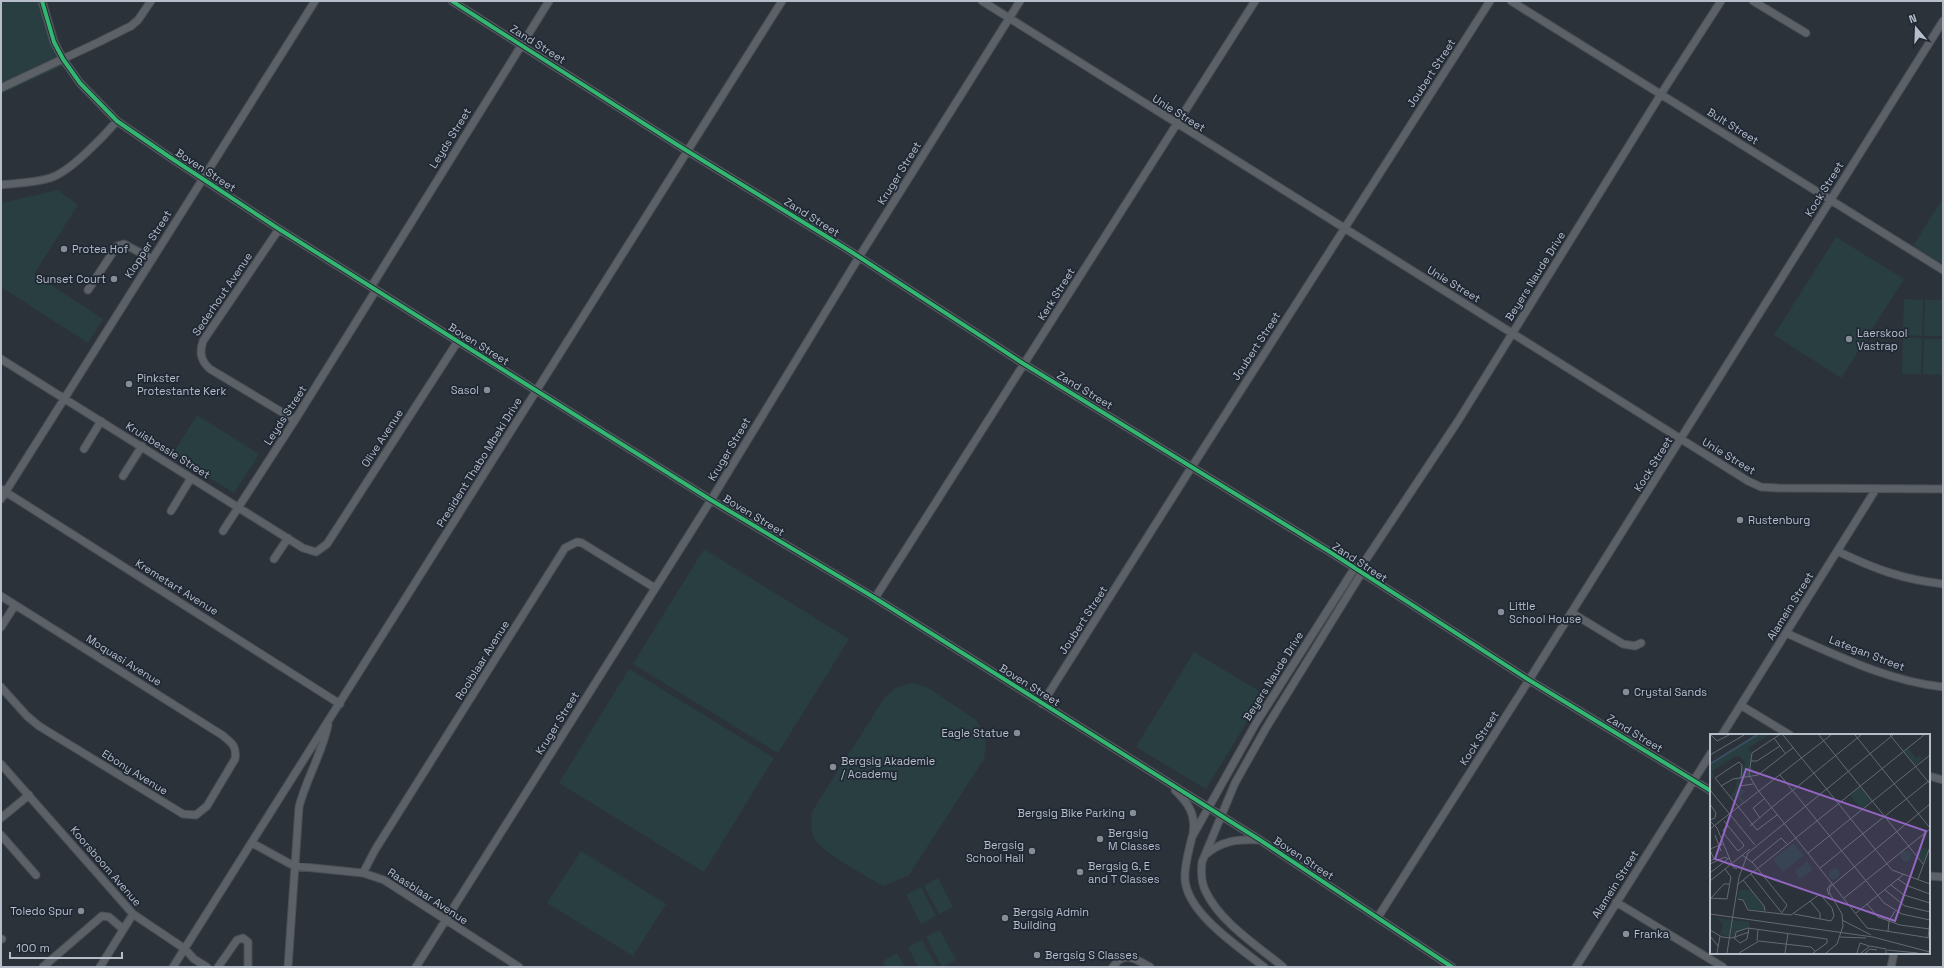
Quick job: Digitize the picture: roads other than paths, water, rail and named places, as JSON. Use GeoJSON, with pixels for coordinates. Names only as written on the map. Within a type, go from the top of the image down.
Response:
{"type":"FeatureCollection","features":[{"type":"Feature","properties":{"kind":"street","name":"Boven Street"},"geometry":{"type":"LineString","coordinates":[[42,1],[49,29],[63,59],[80,83],[117,121],[279,229],[711,500],[875,598],[1260,840],[1452,967]]}},
{"type":"Feature","properties":{"kind":"street"},"geometry":{"type":"LineString","coordinates":[[1,88],[131,26],[138,20],[151,1]]}},
{"type":"Feature","properties":{"kind":"street","name":"Klopper Street"},"geometry":{"type":"LineString","coordinates":[[1,500],[3,490],[64,399],[315,1]]}},
{"type":"Feature","properties":{"kind":"street","name":"Zand Street"},"geometry":{"type":"LineString","coordinates":[[452,1],[522,44],[688,151],[859,257],[1024,364],[1192,466],[1529,680],[1710,790]]}},
{"type":"Feature","properties":{"kind":"street","name":"Leyds Street"},"geometry":{"type":"LineString","coordinates":[[224,531],[295,420],[373,288],[549,1]]}},
{"type":"Feature","properties":{"kind":"street","name":"President Thabo Mbeki Drive"},"geometry":{"type":"LineString","coordinates":[[288,967],[299,807],[304,788],[324,745],[330,719],[782,1]]}},
{"type":"Feature","properties":{"kind":"street","name":"Unie Street"},"geometry":{"type":"LineString","coordinates":[[982,1],[1176,124],[1512,332],[1748,481],[1761,487],[1943,489]]}},
{"type":"Feature","properties":{"kind":"street","name":"Kruger Street"},"geometry":{"type":"LineString","coordinates":[[416,967],[711,500],[859,257],[1020,1]]}},
{"type":"Feature","properties":{"kind":"street","name":"Kerk Street"},"geometry":{"type":"LineString","coordinates":[[875,598],[1255,1]]}},
{"type":"Feature","properties":{"kind":"street","name":"Joubert Street"},"geometry":{"type":"LineString","coordinates":[[1042,704],[1192,466],[1490,1]]}},
{"type":"Feature","properties":{"kind":"street","name":"Bult Street"},"geometry":{"type":"LineString","coordinates":[[1511,1],[1943,270]]}},
{"type":"Feature","properties":{"kind":"street","name":"Beyers Naude Drive"},"geometry":{"type":"LineString","coordinates":[[1283,967],[1217,909],[1205,892],[1201,875],[1203,857],[1220,816],[1235,783],[1266,728],[1361,574],[1364,561],[1458,421],[1661,94],[1721,1]]}},
{"type":"Feature","properties":{"kind":"street"},"geometry":{"type":"LineString","coordinates":[[1753,1],[1806,33]]}},
{"type":"Feature","properties":{"kind":"street","name":"Kock Street"},"geometry":{"type":"LineString","coordinates":[[1378,917],[1572,613],[1943,21]]}},
{"type":"Feature","properties":{"kind":"street"},"geometry":{"type":"LineString","coordinates":[[1,185],[38,181],[57,175],[105,135],[117,121]]}},
{"type":"Feature","properties":{"kind":"street","name":"Sederhout Avenue"},"geometry":{"type":"LineString","coordinates":[[279,229],[203,341],[200,354],[203,363],[210,369],[295,420]]}},
{"type":"Feature","properties":{"kind":"street"},"geometry":{"type":"LineString","coordinates":[[88,290],[117,246],[120,244],[124,244],[152,259]]}},
{"type":"Feature","properties":{"kind":"street","name":"Olive Avenue"},"geometry":{"type":"LineString","coordinates":[[324,548],[458,341]]}},
{"type":"Feature","properties":{"kind":"street","name":"Kruisbessie Street"},"geometry":{"type":"LineString","coordinates":[[1,359],[309,551],[316,552],[324,548]]}},
{"type":"Feature","properties":{"kind":"street"},"geometry":{"type":"LineString","coordinates":[[84,449],[101,421]]}},
{"type":"Feature","properties":{"kind":"street"},"geometry":{"type":"LineString","coordinates":[[123,476],[142,446]]}},
{"type":"Feature","properties":{"kind":"street"},"geometry":{"type":"LineString","coordinates":[[171,511],[191,478]]}},
{"type":"Feature","properties":{"kind":"street","name":"Alamein Street"},"geometry":{"type":"LineString","coordinates":[[1723,734],[1742,706],[1876,489]]}},
{"type":"Feature","properties":{"kind":"street","name":"Kremetart Avenue"},"geometry":{"type":"LineString","coordinates":[[3,490],[340,704]]}},
{"type":"Feature","properties":{"kind":"street"},"geometry":{"type":"LineString","coordinates":[[274,559],[288,538]]}},
{"type":"Feature","properties":{"kind":"street","name":"Rooiblaar Avenue"},"geometry":{"type":"LineString","coordinates":[[363,873],[379,843],[565,548],[577,542],[582,543],[655,588]]}},
{"type":"Feature","properties":{"kind":"street"},"geometry":{"type":"LineString","coordinates":[[1837,551],[1874,569],[1921,581],[1943,584]]}},
{"type":"Feature","properties":{"kind":"street","name":"Beyers Naude Drive"},"geometry":{"type":"LineString","coordinates":[[1192,837],[1256,723],[1354,568],[1364,561]]}},
{"type":"Feature","properties":{"kind":"street","name":"Moquasi Avenue"},"geometry":{"type":"LineString","coordinates":[[1,596],[234,744]]}},
{"type":"Feature","properties":{"kind":"street"},"geometry":{"type":"LineString","coordinates":[[1,627],[15,605]]}},
{"type":"Feature","properties":{"kind":"street"},"geometry":{"type":"LineString","coordinates":[[1572,613],[1623,644],[1635,646],[1641,643]]}},
{"type":"Feature","properties":{"kind":"street","name":"Lategan Street"},"geometry":{"type":"LineString","coordinates":[[1786,633],[1883,673],[1943,687]]}},
{"type":"Feature","properties":{"kind":"street","name":"Ebony Avenue"},"geometry":{"type":"LineString","coordinates":[[1,687],[27,716],[39,726],[183,814],[196,815],[207,806],[233,765],[236,753],[234,744]]}},
{"type":"Feature","properties":{"kind":"street"},"geometry":{"type":"LineString","coordinates":[[1742,706],[1788,734]]}},
{"type":"Feature","properties":{"kind":"street"},"geometry":{"type":"LineString","coordinates":[[173,967],[330,719]]}},
{"type":"Feature","properties":{"kind":"street","name":"Alamein Street"},"geometry":{"type":"LineString","coordinates":[[1576,967],[1710,755]]}},
{"type":"Feature","properties":{"kind":"street","name":"Koorsboom Avenue"},"geometry":{"type":"LineString","coordinates":[[1,764],[133,914],[185,949],[194,959],[208,967]]}},
{"type":"Feature","properties":{"kind":"street"},"geometry":{"type":"LineString","coordinates":[[1930,776],[1943,780]]}},
{"type":"Feature","properties":{"kind":"street"},"geometry":{"type":"LineString","coordinates":[[1166,781],[1192,810],[1194,825],[1186,864],[1185,881],[1198,909],[1212,924],[1264,967]]}},
{"type":"Feature","properties":{"kind":"street"},"geometry":{"type":"LineString","coordinates":[[1,818],[29,795]]}},
{"type":"Feature","properties":{"kind":"street"},"geometry":{"type":"LineString","coordinates":[[1,835],[36,875]]}},
{"type":"Feature","properties":{"kind":"street"},"geometry":{"type":"LineString","coordinates":[[1203,857],[1214,847],[1226,842],[1242,839],[1260,840]]}},
{"type":"Feature","properties":{"kind":"street","name":"Raasblaar Avenue"},"geometry":{"type":"LineString","coordinates":[[252,843],[294,866],[363,873],[384,880],[519,967]]}},
{"type":"Feature","properties":{"kind":"street"},"geometry":{"type":"LineString","coordinates":[[1930,876],[1943,877]]}},
{"type":"Feature","properties":{"kind":"street"},"geometry":{"type":"LineString","coordinates":[[1616,902],[1723,967]]}},
{"type":"Feature","properties":{"kind":"street"},"geometry":{"type":"LineString","coordinates":[[100,967],[133,914]]}},
{"type":"Feature","properties":{"kind":"street"},"geometry":{"type":"LineString","coordinates":[[43,967],[102,916],[109,917],[123,929]]}},
{"type":"Feature","properties":{"kind":"street"},"geometry":{"type":"LineString","coordinates":[[218,967],[238,940],[243,938],[248,942],[248,967]]}},
{"type":"Feature","properties":{"kind":"street"},"geometry":{"type":"LineString","coordinates":[[1891,967],[1894,954]]}},
{"type":"Feature","properties":{"kind":"street"},"geometry":{"type":"LineString","coordinates":[[1113,967],[1117,960],[1126,957],[1132,957],[1150,967]]}},
{"type":"Feature","properties":{"kind":"place","name":"Protea Hof"},"geometry":{"type":"Point","coordinates":[64,249]}},
{"type":"Feature","properties":{"kind":"place","name":"Sunset Court"},"geometry":{"type":"Point","coordinates":[114,279]}},
{"type":"Feature","properties":{"kind":"place","name":"Laerskool Vastrap"},"geometry":{"type":"Point","coordinates":[1849,339]}},
{"type":"Feature","properties":{"kind":"place","name":"Pinkster Protestante Kerk"},"geometry":{"type":"Point","coordinates":[129,384]}},
{"type":"Feature","properties":{"kind":"place","name":"Sasol"},"geometry":{"type":"Point","coordinates":[487,390]}},
{"type":"Feature","properties":{"kind":"place","name":"Rustenburg"},"geometry":{"type":"Point","coordinates":[1740,520]}},
{"type":"Feature","properties":{"kind":"place","name":"Little School House"},"geometry":{"type":"Point","coordinates":[1501,612]}},
{"type":"Feature","properties":{"kind":"place","name":"Crystal Sands"},"geometry":{"type":"Point","coordinates":[1626,692]}},
{"type":"Feature","properties":{"kind":"place","name":"Eagle Statue"},"geometry":{"type":"Point","coordinates":[1017,733]}},
{"type":"Feature","properties":{"kind":"place","name":"Bergsig Akademie / Academy"},"geometry":{"type":"Point","coordinates":[833,767]}},
{"type":"Feature","properties":{"kind":"place","name":"Bergsig Bike Parking"},"geometry":{"type":"Point","coordinates":[1133,813]}},
{"type":"Feature","properties":{"kind":"place","name":"Bergsig M Classes"},"geometry":{"type":"Point","coordinates":[1100,839]}},
{"type":"Feature","properties":{"kind":"place","name":"Bergsig School Hall"},"geometry":{"type":"Point","coordinates":[1032,851]}},
{"type":"Feature","properties":{"kind":"place","name":"Bergsig G, E and T Classes"},"geometry":{"type":"Point","coordinates":[1080,872]}},
{"type":"Feature","properties":{"kind":"place","name":"Toledo Spur"},"geometry":{"type":"Point","coordinates":[81,911]}},
{"type":"Feature","properties":{"kind":"place","name":"Bergsig Admin Building"},"geometry":{"type":"Point","coordinates":[1005,918]}},
{"type":"Feature","properties":{"kind":"place","name":"Franka"},"geometry":{"type":"Point","coordinates":[1626,934]}},
{"type":"Feature","properties":{"kind":"place","name":"Bergsig S Classes"},"geometry":{"type":"Point","coordinates":[1037,955]}}]}
